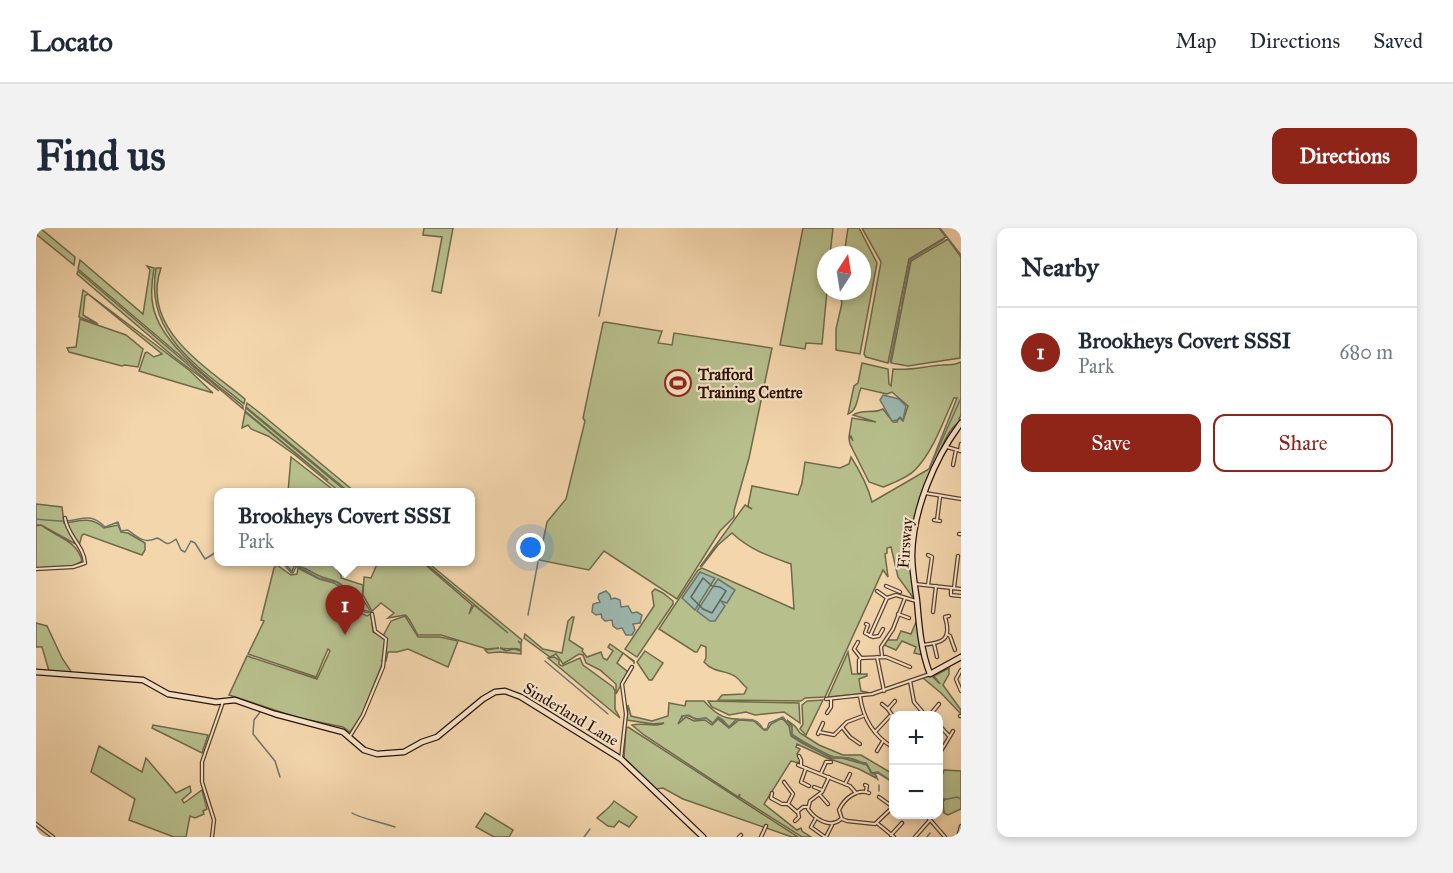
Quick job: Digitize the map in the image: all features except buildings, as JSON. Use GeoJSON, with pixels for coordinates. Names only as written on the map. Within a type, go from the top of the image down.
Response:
{"type":"FeatureCollection","features":[{"type":"Feature","properties":{"kind":"street","name":"Firsway"},"geometry":{"type":"LineString","coordinates":[[930,674],[922,645],[913,544],[917,519],[925,494],[946,447],[961,423]]}},
{"type":"Feature","properties":{"kind":"street"},"geometry":{"type":"LineString","coordinates":[[946,447],[961,451],[961,444]]}},
{"type":"Feature","properties":{"kind":"street"},"geometry":{"type":"LineString","coordinates":[[953,465],[956,450]]}},
{"type":"Feature","properties":{"kind":"street"},"geometry":{"type":"LineString","coordinates":[[925,494],[961,499]]}},
{"type":"Feature","properties":{"kind":"street"},"geometry":{"type":"LineString","coordinates":[[937,520],[939,497]]}},
{"type":"Feature","properties":{"kind":"street"},"geometry":{"type":"LineString","coordinates":[[36,569],[73,567],[84,564],[83,553],[65,523],[65,518]]}},
{"type":"Feature","properties":{"kind":"street"},"geometry":{"type":"LineString","coordinates":[[928,555],[932,557],[928,585]]}},
{"type":"Feature","properties":{"kind":"street"},"geometry":{"type":"LineString","coordinates":[[958,556],[951,595],[959,597]]}},
{"type":"Feature","properties":{"kind":"street"},"geometry":{"type":"LineString","coordinates":[[915,584],[961,589]]}},
{"type":"Feature","properties":{"kind":"street"},"geometry":{"type":"LineString","coordinates":[[887,586],[899,591],[896,595]]}},
{"type":"Feature","properties":{"kind":"street"},"geometry":{"type":"LineString","coordinates":[[933,612],[936,586]]}},
{"type":"Feature","properties":{"kind":"street"},"geometry":{"type":"LineString","coordinates":[[877,591],[886,598]]}},
{"type":"Feature","properties":{"kind":"street"},"geometry":{"type":"LineString","coordinates":[[886,598],[896,595],[917,601]]}},
{"type":"Feature","properties":{"kind":"street"},"geometry":{"type":"LineString","coordinates":[[870,636],[886,598]]}},
{"type":"Feature","properties":{"kind":"street"},"geometry":{"type":"LineString","coordinates":[[882,656],[881,647],[893,629],[904,598]]}},
{"type":"Feature","properties":{"kind":"street"},"geometry":{"type":"LineString","coordinates":[[350,736],[363,715],[385,659],[386,639],[375,631],[372,614]]}},
{"type":"Feature","properties":{"kind":"street"},"geometry":{"type":"LineString","coordinates":[[898,614],[908,617]]}},
{"type":"Feature","properties":{"kind":"street"},"geometry":{"type":"LineString","coordinates":[[922,645],[934,644],[943,640],[948,626],[945,617],[949,616]]}},
{"type":"Feature","properties":{"kind":"street"},"geometry":{"type":"LineString","coordinates":[[866,624],[868,625],[865,633],[870,636],[879,636],[883,629]]}},
{"type":"Feature","properties":{"kind":"street"},"geometry":{"type":"LineString","coordinates":[[947,634],[955,650]]}},
{"type":"Feature","properties":{"kind":"street"},"geometry":{"type":"LineString","coordinates":[[858,642],[853,649],[861,658]]}},
{"type":"Feature","properties":{"kind":"street"},"geometry":{"type":"LineString","coordinates":[[934,644],[937,657]]}},
{"type":"Feature","properties":{"kind":"street"},"geometry":{"type":"LineString","coordinates":[[861,658],[882,656],[910,667]]}},
{"type":"Feature","properties":{"kind":"street"},"geometry":{"type":"LineString","coordinates":[[877,657],[884,691]]}},
{"type":"Feature","properties":{"kind":"street"},"geometry":{"type":"LineString","coordinates":[[826,699],[884,691],[930,674],[961,657]]}},
{"type":"Feature","properties":{"kind":"street"},"geometry":{"type":"LineString","coordinates":[[859,672],[861,658]]}},
{"type":"Feature","properties":{"kind":"street"},"geometry":{"type":"LineString","coordinates":[[621,759],[626,717],[622,684],[632,667]]}},
{"type":"Feature","properties":{"kind":"street"},"geometry":{"type":"LineString","coordinates":[[961,669],[956,679],[961,691]]}},
{"type":"Feature","properties":{"kind":"street","name":"Sinderland Lane"},"geometry":{"type":"LineString","coordinates":[[36,672],[142,680],[150,682],[165,693],[223,701],[237,700],[275,714],[337,730],[350,736],[360,748],[370,753],[389,754],[404,752],[422,741],[439,736],[487,696],[505,691],[521,697],[621,759],[703,837]]}},
{"type":"Feature","properties":{"kind":"street"},"geometry":{"type":"LineString","coordinates":[[910,681],[914,702],[923,711]]}},
{"type":"Feature","properties":{"kind":"street"},"geometry":{"type":"LineString","coordinates":[[860,696],[864,716],[874,732],[889,745]]}},
{"type":"Feature","properties":{"kind":"street"},"geometry":{"type":"LineString","coordinates":[[831,699],[828,712],[833,712]]}},
{"type":"Feature","properties":{"kind":"street"},"geometry":{"type":"LineString","coordinates":[[882,705],[888,709],[895,700]]}},
{"type":"Feature","properties":{"kind":"street"},"geometry":{"type":"LineString","coordinates":[[212,837],[214,820],[202,782],[202,762],[223,707],[223,701]]}},
{"type":"Feature","properties":{"kind":"street"},"geometry":{"type":"LineString","coordinates":[[933,711],[939,704]]}},
{"type":"Feature","properties":{"kind":"street"},"geometry":{"type":"LineString","coordinates":[[821,723],[819,733],[832,735],[849,721],[864,716]]}},
{"type":"Feature","properties":{"kind":"street"},"geometry":{"type":"LineString","coordinates":[[874,732],[889,720]]}},
{"type":"Feature","properties":{"kind":"street"},"geometry":{"type":"LineString","coordinates":[[842,727],[860,744]]}},
{"type":"Feature","properties":{"kind":"street"},"geometry":{"type":"LineString","coordinates":[[943,746],[954,730]]}},
{"type":"Feature","properties":{"kind":"street"},"geometry":{"type":"LineString","coordinates":[[943,731],[949,736]]}},
{"type":"Feature","properties":{"kind":"street"},"geometry":{"type":"LineString","coordinates":[[877,751],[883,741]]}},
{"type":"Feature","properties":{"kind":"street"},"geometry":{"type":"LineString","coordinates":[[801,757],[799,765],[850,786],[856,793]]}},
{"type":"Feature","properties":{"kind":"street"},"geometry":{"type":"LineString","coordinates":[[821,773],[826,761],[831,762]]}},
{"type":"Feature","properties":{"kind":"street"},"geometry":{"type":"LineString","coordinates":[[806,768],[801,782],[809,786]]}},
{"type":"Feature","properties":{"kind":"street"},"geometry":{"type":"LineString","coordinates":[[845,784],[850,774]]}},
{"type":"Feature","properties":{"kind":"street"},"geometry":{"type":"LineString","coordinates":[[829,777],[824,790],[810,801],[808,807],[810,813],[816,818],[831,825],[842,819]]}},
{"type":"Feature","properties":{"kind":"street"},"geometry":{"type":"LineString","coordinates":[[784,782],[793,794],[789,804]]}},
{"type":"Feature","properties":{"kind":"street"},"geometry":{"type":"LineString","coordinates":[[865,785],[868,792],[856,793],[841,805],[839,812],[842,819],[877,823],[892,836],[902,823]]}},
{"type":"Feature","properties":{"kind":"street"},"geometry":{"type":"LineString","coordinates":[[814,787],[824,790]]}},
{"type":"Feature","properties":{"kind":"street"},"geometry":{"type":"LineString","coordinates":[[772,793],[771,798],[782,804],[789,804]]}},
{"type":"Feature","properties":{"kind":"street"},"geometry":{"type":"LineString","coordinates":[[820,795],[828,804]]}},
{"type":"Feature","properties":{"kind":"street"},"geometry":{"type":"LineString","coordinates":[[882,797],[889,803]]}},
{"type":"Feature","properties":{"kind":"street"},"geometry":{"type":"LineString","coordinates":[[789,804],[795,812],[798,812]]}},
{"type":"Feature","properties":{"kind":"street"},"geometry":{"type":"LineString","coordinates":[[798,812],[803,807],[808,807]]}},
{"type":"Feature","properties":{"kind":"street"},"geometry":{"type":"LineString","coordinates":[[877,823],[889,811]]}},
{"type":"Feature","properties":{"kind":"street"},"geometry":{"type":"LineString","coordinates":[[795,821],[799,818],[798,812]]}},
{"type":"Feature","properties":{"kind":"street"},"geometry":{"type":"LineString","coordinates":[[816,818],[811,827],[825,837],[831,825]]}},
{"type":"Feature","properties":{"kind":"street"},"geometry":{"type":"LineString","coordinates":[[915,837],[930,820],[945,837]]}},
{"type":"Feature","properties":{"kind":"street"},"geometry":{"type":"LineString","coordinates":[[36,824],[54,837]]}},
{"type":"Feature","properties":{"kind":"street"},"geometry":{"type":"LineString","coordinates":[[761,837],[766,826]]}},
{"type":"Feature","properties":{"kind":"street"},"geometry":{"type":"LineString","coordinates":[[958,837],[961,828]]}},
{"type":"Feature","properties":{"kind":"green space"},"geometry":{"type":"Polygon","coordinates":[[[36,228],[40,228],[75,257],[74,265],[36,234],[36,228]]]}},
{"type":"Feature","properties":{"kind":"green space"},"geometry":{"type":"Polygon","coordinates":[[[424,228],[453,228],[441,293],[432,291],[442,237],[423,235],[424,228]]]}},
{"type":"Feature","properties":{"kind":"green space"},"geometry":{"type":"Polygon","coordinates":[[[803,228],[833,228],[831,246],[817,246],[817,300],[826,300],[822,344],[806,343],[805,349],[780,345],[803,228]]]}},
{"type":"Feature","properties":{"kind":"green space"},"geometry":{"type":"Polygon","coordinates":[[[848,228],[859,228],[868,246],[845,246],[848,228]]]}},
{"type":"Feature","properties":{"kind":"green space"},"geometry":{"type":"Polygon","coordinates":[[[862,228],[939,228],[946,237],[909,259],[888,363],[866,357],[864,354],[881,262],[862,228]]]}},
{"type":"Feature","properties":{"kind":"green space"},"geometry":{"type":"Polygon","coordinates":[[[948,239],[961,257],[960,358],[908,366],[891,363],[911,261],[948,239]]]}},
{"type":"Feature","properties":{"kind":"green space"},"geometry":{"type":"Polygon","coordinates":[[[871,251],[877,263],[871,295],[871,251]]]}},
{"type":"Feature","properties":{"kind":"green space"},"geometry":{"type":"Polygon","coordinates":[[[80,260],[143,314],[150,270],[147,266],[154,268],[152,301],[158,321],[166,335],[190,362],[243,406],[243,409],[78,269],[80,260]]]}},
{"type":"Feature","properties":{"kind":"green space"},"geometry":{"type":"Polygon","coordinates":[[[156,268],[161,268],[157,290],[160,309],[168,327],[195,359],[245,399],[244,404],[193,362],[167,331],[158,312],[154,292],[156,268]]]}},
{"type":"Feature","properties":{"kind":"green space"},"geometry":{"type":"Polygon","coordinates":[[[78,271],[219,391],[174,357],[77,274],[78,271]]]}},
{"type":"Feature","properties":{"kind":"green space"},"geometry":{"type":"Polygon","coordinates":[[[83,290],[189,370],[213,393],[139,371],[145,353],[154,357],[162,354],[88,294],[85,296],[83,315],[98,324],[79,317],[83,290]]]}},
{"type":"Feature","properties":{"kind":"green space"},"geometry":{"type":"Polygon","coordinates":[[[841,300],[870,300],[860,354],[836,350],[836,329],[841,300]]]}},
{"type":"Feature","properties":{"kind":"green space"},"geometry":{"type":"Polygon","coordinates":[[[80,319],[126,335],[143,349],[138,367],[122,366],[69,352],[67,348],[76,347],[80,319]]]}},
{"type":"Feature","properties":{"kind":"green space","name":"Trafford Training Centre"},"geometry":{"type":"Polygon","coordinates":[[[605,322],[662,331],[658,343],[672,345],[674,333],[772,348],[734,517],[720,531],[677,599],[604,551],[589,570],[539,560],[547,522],[566,499],[605,322]]]}},
{"type":"Feature","properties":{"kind":"green space"},"geometry":{"type":"Polygon","coordinates":[[[961,362],[961,415],[959,419],[961,420],[951,430],[941,448],[914,529],[912,564],[914,599],[898,577],[891,547],[887,548],[885,554],[888,577],[883,570],[825,697],[805,698],[801,701],[718,700],[722,695],[744,694],[747,688],[736,677],[712,668],[704,662],[706,647],[701,645],[695,652],[659,629],[698,570],[702,568],[794,609],[791,564],[753,548],[732,533],[718,545],[700,567],[745,505],[752,509],[748,506],[752,486],[798,495],[805,462],[840,468],[849,464],[851,457],[872,502],[929,469],[957,398],[954,398],[933,444],[916,469],[905,478],[883,487],[869,482],[850,444],[851,437],[853,441],[851,436],[849,437],[852,418],[876,422],[853,415],[883,409],[893,422],[897,422],[899,418],[903,421],[908,406],[892,392],[887,394],[861,388],[855,406],[848,414],[854,386],[858,383],[862,363],[888,369],[891,386],[893,369],[911,369],[961,362]]]}},
{"type":"Feature","properties":{"kind":"green space"},"geometry":{"type":"Polygon","coordinates":[[[247,403],[350,488],[344,488],[246,407],[247,403]]]}},
{"type":"Feature","properties":{"kind":"green space"},"geometry":{"type":"Polygon","coordinates":[[[246,408],[342,488],[335,488],[268,436],[251,429],[248,425],[242,428],[245,412],[328,480],[245,411],[246,408]]]}},
{"type":"Feature","properties":{"kind":"green space"},"geometry":{"type":"Polygon","coordinates":[[[291,457],[331,488],[288,488],[291,457]]]}},
{"type":"Feature","properties":{"kind":"green space"},"geometry":{"type":"Polygon","coordinates":[[[36,504],[62,507],[64,523],[86,520],[95,522],[104,528],[118,525],[121,532],[128,533],[145,543],[145,550],[142,555],[84,534],[79,546],[41,525],[36,525],[36,504]]]}},
{"type":"Feature","properties":{"kind":"green space"},"geometry":{"type":"Polygon","coordinates":[[[41,525],[76,548],[82,561],[74,566],[36,568],[36,526],[41,525]]]}},
{"type":"Feature","properties":{"kind":"green space"},"geometry":{"type":"Polygon","coordinates":[[[278,566],[291,575],[297,574],[298,568],[319,579],[334,583],[341,588],[338,592],[347,602],[357,605],[361,613],[367,616],[371,614],[373,632],[383,636],[391,621],[405,616],[418,637],[440,637],[458,641],[448,667],[408,649],[388,652],[386,661],[382,661],[360,719],[350,732],[343,727],[299,718],[229,695],[247,656],[317,679],[330,651],[328,649],[316,677],[248,654],[264,621],[261,620],[274,568],[278,566]]]}},
{"type":"Feature","properties":{"kind":"green space"},"geometry":{"type":"Polygon","coordinates":[[[294,566],[338,566],[341,578],[363,585],[362,598],[371,612],[362,610],[359,600],[352,601],[342,592],[344,587],[339,583],[302,567],[294,566]]]}},
{"type":"Feature","properties":{"kind":"green space"},"geometry":{"type":"Polygon","coordinates":[[[376,566],[427,566],[472,605],[469,614],[474,605],[508,633],[429,566],[432,566],[522,640],[521,643],[518,641],[521,644],[521,650],[514,649],[521,651],[521,654],[488,653],[485,650],[499,648],[487,649],[441,635],[418,635],[405,615],[388,618],[394,613],[381,603],[372,611],[363,595],[364,577],[371,578],[376,566]]]}},
{"type":"Feature","properties":{"kind":"green space"},"geometry":{"type":"Polygon","coordinates":[[[655,589],[673,601],[673,604],[637,657],[625,649],[654,606],[652,592],[655,589]]]}},
{"type":"Feature","properties":{"kind":"green space"},"geometry":{"type":"Polygon","coordinates":[[[574,617],[569,640],[583,649],[587,657],[601,652],[603,658],[607,660],[613,651],[608,647],[610,644],[623,653],[617,663],[628,672],[616,694],[616,684],[600,670],[586,663],[583,655],[579,654],[563,664],[556,654],[550,657],[524,638],[525,634],[543,649],[562,653],[568,621],[574,617]]]}},
{"type":"Feature","properties":{"kind":"green space"},"geometry":{"type":"Polygon","coordinates":[[[918,622],[923,655],[914,653],[916,647],[902,641],[896,650],[884,645],[887,640],[897,640],[901,631],[911,634],[918,622]]]}},
{"type":"Feature","properties":{"kind":"green space"},"geometry":{"type":"Polygon","coordinates":[[[36,623],[47,626],[72,673],[49,671],[42,647],[36,647],[36,623]]]}},
{"type":"Feature","properties":{"kind":"green space"},"geometry":{"type":"Polygon","coordinates":[[[645,651],[663,663],[652,680],[649,680],[637,662],[645,651]]]}},
{"type":"Feature","properties":{"kind":"green space"},"geometry":{"type":"Polygon","coordinates":[[[848,652],[852,674],[867,674],[859,679],[861,691],[871,693],[828,697],[848,652]]]}},
{"type":"Feature","properties":{"kind":"green space"},"geometry":{"type":"Polygon","coordinates":[[[554,657],[562,666],[580,658],[583,665],[613,687],[615,709],[620,718],[548,658],[554,657]]]}},
{"type":"Feature","properties":{"kind":"green space"},"geometry":{"type":"Polygon","coordinates":[[[949,668],[949,674],[943,685],[961,710],[961,714],[923,678],[931,675],[940,684],[934,676],[949,668]]]}},
{"type":"Feature","properties":{"kind":"green space"},"geometry":{"type":"Polygon","coordinates":[[[823,700],[806,735],[800,729],[803,724],[802,705],[807,701],[823,700]]]}},
{"type":"Feature","properties":{"kind":"green space"},"geometry":{"type":"Polygon","coordinates":[[[686,701],[704,701],[719,714],[737,719],[729,727],[718,717],[713,723],[706,718],[682,716],[678,724],[686,717],[694,721],[705,720],[712,725],[718,719],[729,728],[739,720],[754,721],[767,730],[771,724],[782,718],[789,726],[791,736],[831,758],[842,758],[867,765],[876,778],[797,744],[796,747],[800,749],[797,754],[800,763],[791,761],[764,804],[797,830],[801,828],[811,837],[802,837],[739,797],[740,794],[738,797],[632,725],[656,725],[664,723],[653,724],[627,720],[628,705],[631,716],[652,721],[668,716],[669,703],[685,706],[686,701]]]}},
{"type":"Feature","properties":{"kind":"green space"},"geometry":{"type":"Polygon","coordinates":[[[708,701],[799,703],[800,723],[784,712],[755,715],[746,712],[729,715],[712,707],[708,701]]]}},
{"type":"Feature","properties":{"kind":"green space"},"geometry":{"type":"Polygon","coordinates":[[[787,720],[800,733],[819,745],[843,755],[861,755],[889,772],[889,780],[878,772],[872,773],[866,763],[851,758],[834,757],[806,743],[792,734],[792,726],[787,720]]]}},
{"type":"Feature","properties":{"kind":"green space"},"geometry":{"type":"Polygon","coordinates":[[[153,725],[208,735],[202,753],[152,728],[153,725]]]}},
{"type":"Feature","properties":{"kind":"green space"},"geometry":{"type":"Polygon","coordinates":[[[628,727],[798,837],[792,837],[683,799],[663,788],[656,789],[624,758],[626,728],[628,727]]]}},
{"type":"Feature","properties":{"kind":"green space"},"geometry":{"type":"Polygon","coordinates":[[[99,746],[142,772],[146,758],[176,793],[190,786],[191,792],[182,800],[184,803],[202,790],[207,809],[203,811],[204,814],[195,818],[190,816],[186,837],[174,837],[129,820],[135,799],[91,772],[99,746]]]}},
{"type":"Feature","properties":{"kind":"green space"},"geometry":{"type":"Polygon","coordinates":[[[944,770],[961,771],[961,809],[948,815],[944,813],[944,770]]]}},
{"type":"Feature","properties":{"kind":"green space"},"geometry":{"type":"Polygon","coordinates":[[[614,801],[637,817],[629,827],[619,821],[614,827],[608,826],[597,818],[614,801]]]}},
{"type":"Feature","properties":{"kind":"green space"},"geometry":{"type":"Polygon","coordinates":[[[485,813],[513,830],[509,837],[494,837],[476,827],[485,813]]]}},
{"type":"Feature","properties":{"kind":"water"},"geometry":{"type":"Polygon","coordinates":[[[883,395],[899,399],[906,406],[903,420],[900,417],[892,421],[880,400],[883,395]]]}},
{"type":"Feature","properties":{"kind":"water"},"geometry":{"type":"Polygon","coordinates":[[[700,572],[715,578],[695,610],[682,598],[700,572]]]}},
{"type":"Feature","properties":{"kind":"water"},"geometry":{"type":"Polygon","coordinates":[[[718,579],[735,590],[727,603],[721,601],[725,606],[715,621],[710,621],[697,611],[718,579]]]}},
{"type":"Feature","properties":{"kind":"water"},"geometry":{"type":"Polygon","coordinates":[[[606,591],[611,599],[620,600],[621,607],[628,606],[632,613],[637,612],[642,615],[640,623],[633,624],[635,630],[632,635],[626,635],[622,628],[617,629],[613,626],[612,620],[605,621],[601,614],[596,615],[592,612],[593,604],[600,602],[599,594],[606,591]]]}},
{"type":"Feature","properties":{"kind":"waterway"},"geometry":{"type":"LineString","coordinates":[[599,316],[617,228]]}},
{"type":"Feature","properties":{"kind":"waterway"},"geometry":{"type":"LineString","coordinates":[[940,228],[961,255]]}},
{"type":"Feature","properties":{"kind":"waterway"},"geometry":{"type":"LineString","coordinates":[[901,307],[910,260],[944,239]]}},
{"type":"Feature","properties":{"kind":"waterway"},"geometry":{"type":"LineString","coordinates":[[890,362],[900,309]]}},
{"type":"Feature","properties":{"kind":"waterway"},"geometry":{"type":"LineString","coordinates":[[929,469],[961,398]]}},
{"type":"Feature","properties":{"kind":"waterway"},"geometry":{"type":"LineString","coordinates":[[36,519],[65,521],[90,518],[105,527],[118,522],[121,531],[128,530],[142,539],[157,538],[168,543],[176,539],[181,550],[185,552],[191,541],[195,543],[205,559],[214,554]]}},
{"type":"Feature","properties":{"kind":"waterway"},"geometry":{"type":"LineString","coordinates":[[528,615],[538,562]]}},
{"type":"Feature","properties":{"kind":"waterway"},"geometry":{"type":"LineString","coordinates":[[285,566],[291,573],[299,567],[319,578],[336,582],[342,587],[339,592],[348,601],[358,602],[365,612],[373,612]]}},
{"type":"Feature","properties":{"kind":"waterway"},"geometry":{"type":"LineString","coordinates":[[545,661],[608,714]]}},
{"type":"Feature","properties":{"kind":"waterway"},"geometry":{"type":"LineString","coordinates":[[260,712],[254,720],[253,734],[275,761],[280,777]]}},
{"type":"Feature","properties":{"kind":"waterway"},"geometry":{"type":"LineString","coordinates":[[682,719],[683,716],[689,715],[696,720],[706,718],[713,724],[718,717],[729,727],[737,719],[749,719],[758,723],[763,729],[767,729],[769,723],[783,717],[791,727],[792,735],[813,748],[830,756],[849,758],[867,764],[872,774],[878,773],[889,780]]}},
{"type":"Feature","properties":{"kind":"waterway"},"geometry":{"type":"LineString","coordinates":[[875,773],[878,780]]}},
{"type":"Feature","properties":{"kind":"waterway"},"geometry":{"type":"LineString","coordinates":[[879,785],[879,791]]}},
{"type":"Feature","properties":{"kind":"waterway"},"geometry":{"type":"LineString","coordinates":[[943,800],[957,797],[961,799]]}},
{"type":"Feature","properties":{"kind":"waterway"},"geometry":{"type":"LineString","coordinates":[[352,813],[395,827]]}},
{"type":"Feature","properties":{"kind":"waterway"},"geometry":{"type":"LineString","coordinates":[[584,837],[590,829]]}},
{"type":"Feature","properties":{"kind":"waterway"},"geometry":{"type":"LineString","coordinates":[[927,837],[930,833]]}},
{"type":"Feature","properties":{"kind":"place","name":"Trafford Training Centre"},"geometry":{"type":"Point","coordinates":[678,383]}},
{"type":"Feature","properties":{"kind":"place","name":"Brookheys Covert SSSI"},"geometry":{"type":"Point","coordinates":[345,635]}}]}
